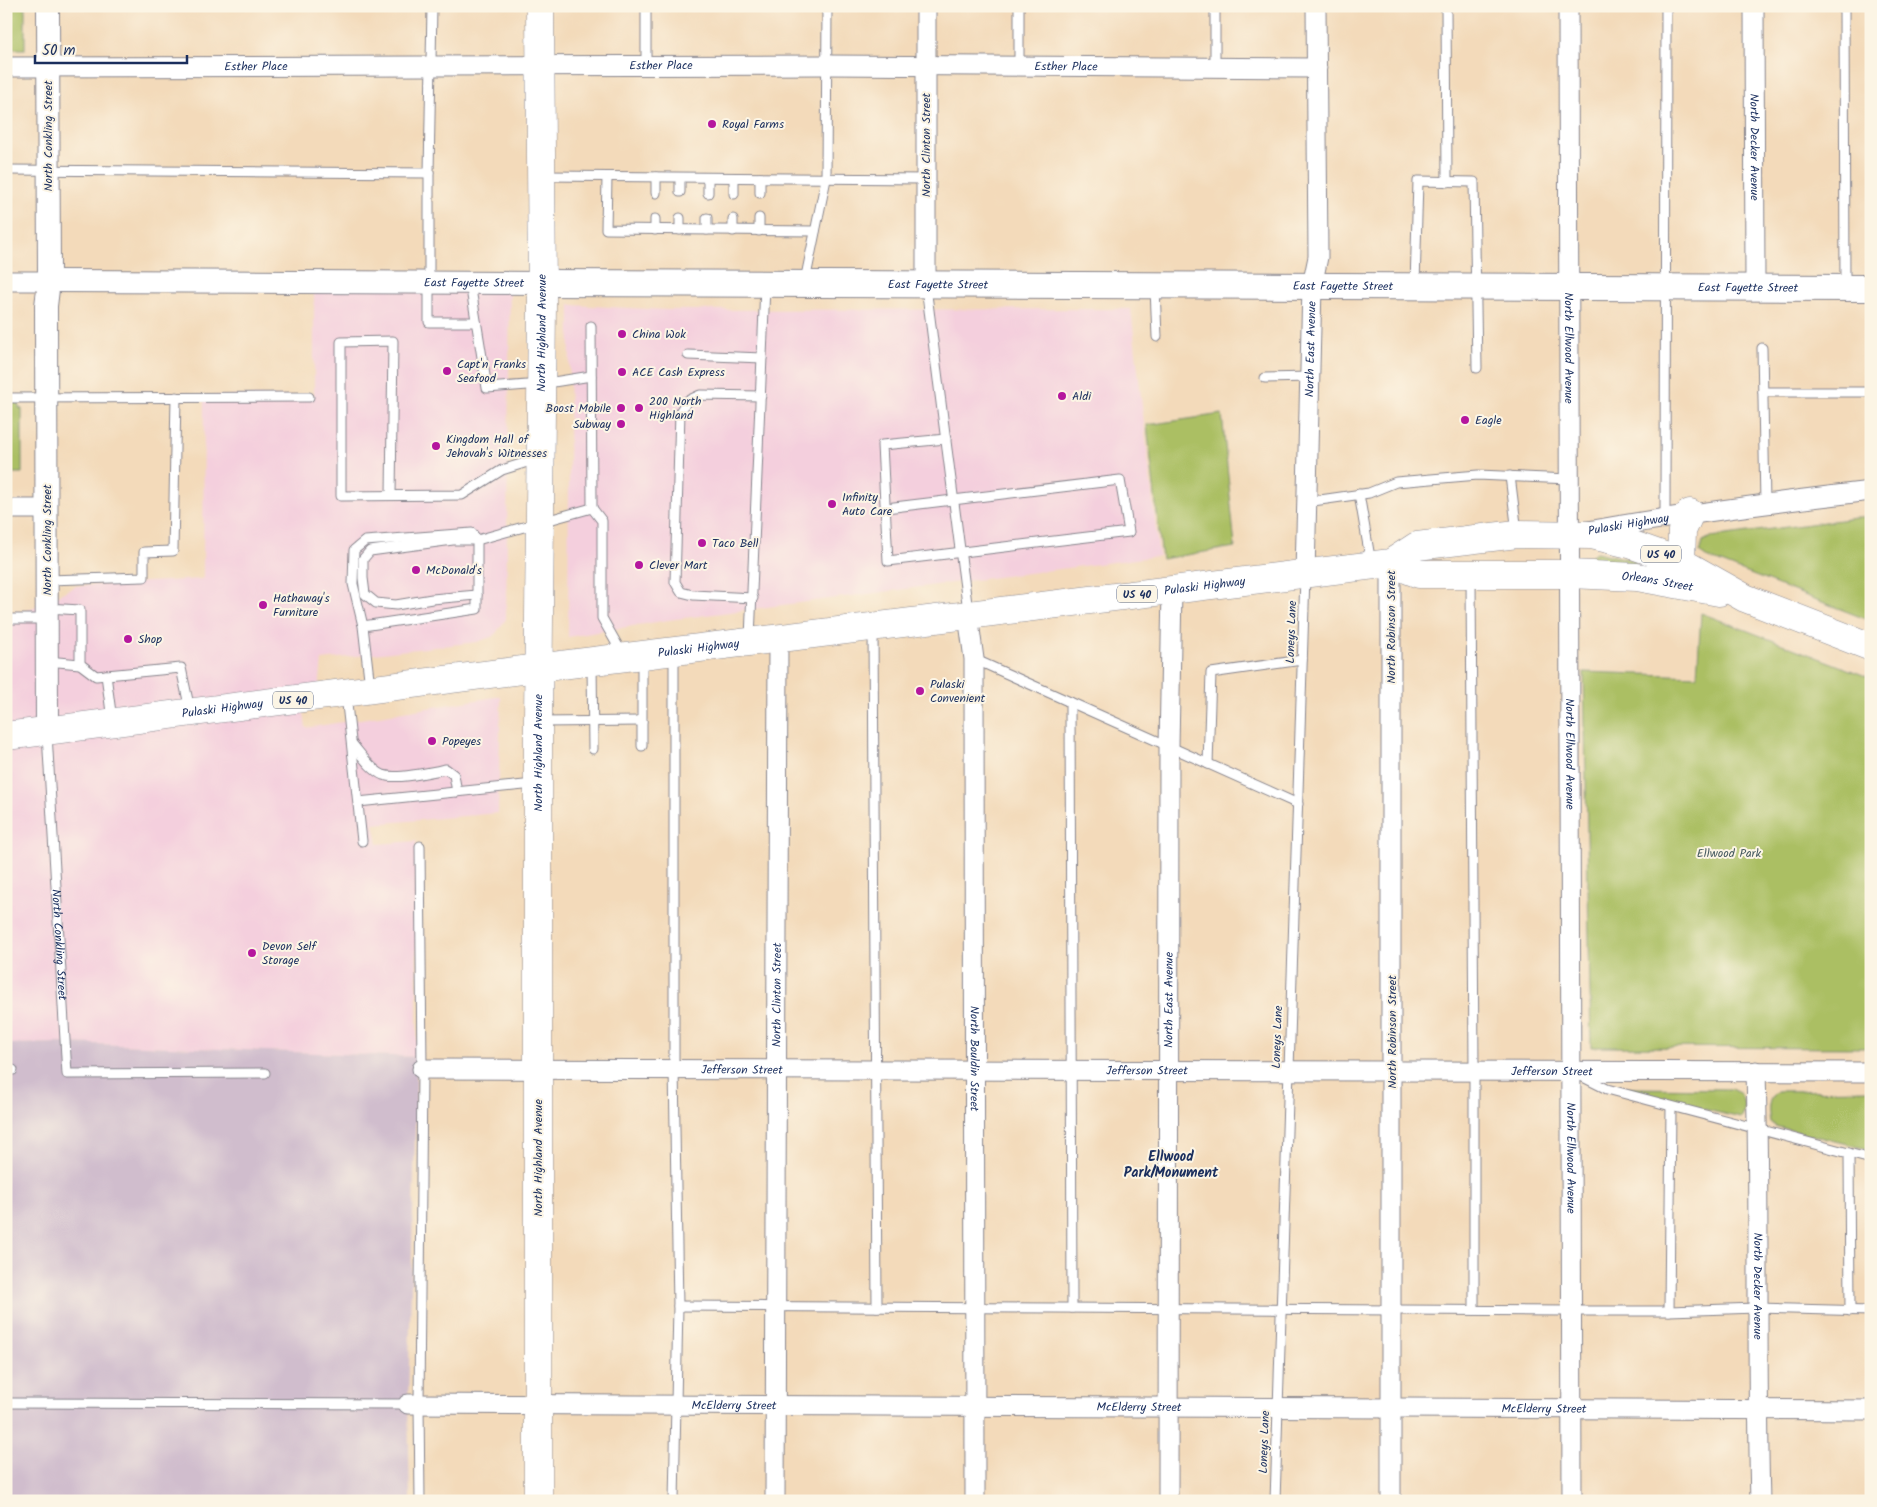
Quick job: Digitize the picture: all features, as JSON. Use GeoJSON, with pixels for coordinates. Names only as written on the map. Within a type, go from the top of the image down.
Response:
{"type":"FeatureCollection","features":[{"type":"Feature","properties":{"kind":"main road","name":"North Highland Avenue"},"geometry":{"type":"LineString","coordinates":[[538,1501],[538,668],[542,283],[540,6]]}},
{"type":"Feature","properties":{"kind":"main road","name":"East Fayette Street"},"geometry":{"type":"LineString","coordinates":[[542,283],[1871,288]]}},
{"type":"Feature","properties":{"kind":"main road"},"geometry":{"type":"LineString","coordinates":[[1677,515],[1682,531],[1680,562]]}},
{"type":"Feature","properties":{"kind":"main road","name":"Pulaski Highway"},"geometry":{"type":"LineString","coordinates":[[6,736],[592,661],[1381,564],[1417,546],[1517,534],[1569,534]]}},
{"type":"Feature","properties":{"kind":"main road"},"geometry":{"type":"LineString","coordinates":[[1471,574],[1491,559],[1545,555],[1569,534]]}},
{"type":"Feature","properties":{"kind":"main road","name":"Orleans Street"},"geometry":{"type":"LineString","coordinates":[[1569,534],[1591,534],[1616,540],[1680,562],[1744,598],[1871,647]]}},
{"type":"Feature","properties":{"kind":"main road","name":"Pulaski Highway"},"geometry":{"type":"LineString","coordinates":[[1381,564],[1419,574],[1570,574]]}},
{"type":"Feature","properties":{"kind":"main road","name":"Orleans Street"},"geometry":{"type":"LineString","coordinates":[[1570,574],[1637,577],[1744,598]]}},
{"type":"Feature","properties":{"kind":"street","name":"North Conkling Street"},"geometry":{"type":"LineString","coordinates":[[47,731],[46,306],[49,281],[48,6]]}},
{"type":"Feature","properties":{"kind":"street","name":"North Clinton Street"},"geometry":{"type":"LineString","coordinates":[[926,6],[926,284]]}},
{"type":"Feature","properties":{"kind":"street","name":"North East Avenue"},"geometry":{"type":"LineString","coordinates":[[1305,574],[1312,286],[1318,257],[1316,6]]}},
{"type":"Feature","properties":{"kind":"street","name":"North Ellwood Avenue"},"geometry":{"type":"LineString","coordinates":[[1568,6],[1572,1501]]}},
{"type":"Feature","properties":{"kind":"street","name":"North Decker Avenue"},"geometry":{"type":"LineString","coordinates":[[1754,6],[1755,288]]}},
{"type":"Feature","properties":{"kind":"street","name":"Esther Place"},"geometry":{"type":"LineString","coordinates":[[6,67],[827,65],[1317,68]]}},
{"type":"Feature","properties":{"kind":"street","name":"East Fayette Street"},"geometry":{"type":"LineString","coordinates":[[6,281],[542,283]]}},
{"type":"Feature","properties":{"kind":"street","name":"Pulaski Highway"},"geometry":{"type":"LineString","coordinates":[[1569,534],[1677,515],[1871,491]]}},
{"type":"Feature","properties":{"kind":"street"},"geometry":{"type":"LineString","coordinates":[[6,509],[46,509]]}},
{"type":"Feature","properties":{"kind":"street","name":"North Robinson Street"},"geometry":{"type":"LineString","coordinates":[[1381,564],[1392,1071],[1391,1501]]}},
{"type":"Feature","properties":{"kind":"street","name":"North East Avenue"},"geometry":{"type":"LineString","coordinates":[[1168,1501],[1169,746],[1172,590]]}},
{"type":"Feature","properties":{"kind":"street","name":"North Bouldin Street"},"geometry":{"type":"LineString","coordinates":[[968,615],[974,659],[975,1501]]}},
{"type":"Feature","properties":{"kind":"street","name":"North Clinton Street"},"geometry":{"type":"LineString","coordinates":[[775,1501],[778,639]]}},
{"type":"Feature","properties":{"kind":"street","name":"Jefferson Street"},"geometry":{"type":"LineString","coordinates":[[422,1069],[1871,1072]]}},
{"type":"Feature","properties":{"kind":"street","name":"North Decker Avenue"},"geometry":{"type":"LineString","coordinates":[[1756,1071],[1758,1130],[1757,1410],[1760,1501]]}},
{"type":"Feature","properties":{"kind":"street","name":"McElderry Street"},"geometry":{"type":"LineString","coordinates":[[413,1404],[1871,1410]]}},
{"type":"Feature","properties":{"kind":"lane"},"geometry":{"type":"LineString","coordinates":[[432,6],[429,322],[476,322]]}},
{"type":"Feature","properties":{"kind":"lane"},"geometry":{"type":"LineString","coordinates":[[646,6],[646,66]]}},
{"type":"Feature","properties":{"kind":"lane"},"geometry":{"type":"LineString","coordinates":[[804,284],[826,179],[827,6]]}},
{"type":"Feature","properties":{"kind":"lane"},"geometry":{"type":"LineString","coordinates":[[1019,6],[1019,66]]}},
{"type":"Feature","properties":{"kind":"lane"},"geometry":{"type":"LineString","coordinates":[[1215,6],[1215,67]]}},
{"type":"Feature","properties":{"kind":"lane"},"geometry":{"type":"LineString","coordinates":[[1446,6],[1448,182]]}},
{"type":"Feature","properties":{"kind":"lane"},"geometry":{"type":"LineString","coordinates":[[1666,6],[1666,287],[1677,515]]}},
{"type":"Feature","properties":{"kind":"lane"},"geometry":{"type":"LineString","coordinates":[[1844,6],[1844,288]]}},
{"type":"Feature","properties":{"kind":"lane"},"geometry":{"type":"LineString","coordinates":[[6,170],[429,172]]}},
{"type":"Feature","properties":{"kind":"lane"},"geometry":{"type":"LineString","coordinates":[[542,176],[926,179]]}},
{"type":"Feature","properties":{"kind":"lane"},"geometry":{"type":"LineString","coordinates":[[607,177],[606,230],[815,231]]}},
{"type":"Feature","properties":{"kind":"lane"},"geometry":{"type":"LineString","coordinates":[[656,177],[656,193]]}},
{"type":"Feature","properties":{"kind":"lane"},"geometry":{"type":"LineString","coordinates":[[680,178],[680,192]]}},
{"type":"Feature","properties":{"kind":"lane"},"geometry":{"type":"LineString","coordinates":[[708,178],[708,193]]}},
{"type":"Feature","properties":{"kind":"lane"},"geometry":{"type":"LineString","coordinates":[[734,178],[734,194]]}},
{"type":"Feature","properties":{"kind":"lane"},"geometry":{"type":"LineString","coordinates":[[760,178],[760,193]]}},
{"type":"Feature","properties":{"kind":"lane"},"geometry":{"type":"LineString","coordinates":[[1415,286],[1418,181],[1474,182],[1477,368]]}},
{"type":"Feature","properties":{"kind":"lane"},"geometry":{"type":"LineString","coordinates":[[655,218],[655,230]]}},
{"type":"Feature","properties":{"kind":"lane"},"geometry":{"type":"LineString","coordinates":[[680,218],[680,230]]}},
{"type":"Feature","properties":{"kind":"lane"},"geometry":{"type":"LineString","coordinates":[[707,218],[707,230]]}},
{"type":"Feature","properties":{"kind":"lane"},"geometry":{"type":"LineString","coordinates":[[733,218],[733,231]]}},
{"type":"Feature","properties":{"kind":"lane"},"geometry":{"type":"LineString","coordinates":[[759,218],[759,231]]}},
{"type":"Feature","properties":{"kind":"lane"},"geometry":{"type":"LineString","coordinates":[[470,282],[487,388],[541,384],[591,376]]}},
{"type":"Feature","properties":{"kind":"lane"},"geometry":{"type":"LineString","coordinates":[[750,642],[765,284]]}},
{"type":"Feature","properties":{"kind":"lane"},"geometry":{"type":"LineString","coordinates":[[926,284],[968,615]]}},
{"type":"Feature","properties":{"kind":"lane"},"geometry":{"type":"LineString","coordinates":[[1154,285],[1157,337]]}},
{"type":"Feature","properties":{"kind":"lane"},"geometry":{"type":"LineString","coordinates":[[591,326],[592,508],[602,521],[602,618],[633,656],[642,721],[642,746]]}},
{"type":"Feature","properties":{"kind":"lane"},"geometry":{"type":"LineString","coordinates":[[391,495],[393,341],[340,342],[341,496],[462,495],[502,470],[540,458]]}},
{"type":"Feature","properties":{"kind":"lane"},"geometry":{"type":"LineString","coordinates":[[1762,348],[1765,503]]}},
{"type":"Feature","properties":{"kind":"lane"},"geometry":{"type":"LineString","coordinates":[[688,355],[762,358]]}},
{"type":"Feature","properties":{"kind":"lane"},"geometry":{"type":"LineString","coordinates":[[1266,378],[1310,377]]}},
{"type":"Feature","properties":{"kind":"lane"},"geometry":{"type":"LineString","coordinates":[[1763,392],[1871,392]]}},
{"type":"Feature","properties":{"kind":"lane"},"geometry":{"type":"LineString","coordinates":[[753,598],[693,595],[682,592],[676,582],[680,412],[687,401],[700,394],[760,396]]}},
{"type":"Feature","properties":{"kind":"lane"},"geometry":{"type":"LineString","coordinates":[[47,580],[144,577],[144,552],[173,551],[176,397]]}},
{"type":"Feature","properties":{"kind":"lane"},"geometry":{"type":"LineString","coordinates":[[6,398],[309,397]]}},
{"type":"Feature","properties":{"kind":"lane"},"geometry":{"type":"LineString","coordinates":[[886,508],[1120,480],[1129,532],[888,561],[882,445],[946,438]]}},
{"type":"Feature","properties":{"kind":"lane"},"geometry":{"type":"LineString","coordinates":[[1306,502],[1370,493],[1396,482],[1478,475],[1569,479]]}},
{"type":"Feature","properties":{"kind":"lane"},"geometry":{"type":"LineString","coordinates":[[1510,476],[1517,534]]}},
{"type":"Feature","properties":{"kind":"lane"},"geometry":{"type":"LineString","coordinates":[[1359,494],[1381,564]]}},
{"type":"Feature","properties":{"kind":"lane"},"geometry":{"type":"LineString","coordinates":[[477,595],[432,599],[396,605],[376,603],[366,594],[363,559],[370,551],[453,540],[477,540],[592,508]]}},
{"type":"Feature","properties":{"kind":"lane"},"geometry":{"type":"LineString","coordinates":[[362,841],[352,744],[363,626],[353,584],[354,550],[365,541],[472,533],[477,540],[477,609],[363,626]]}},
{"type":"Feature","properties":{"kind":"lane","name":"Loneys Lane"},"geometry":{"type":"LineString","coordinates":[[1275,1501],[1305,574]]}},
{"type":"Feature","properties":{"kind":"lane"},"geometry":{"type":"LineString","coordinates":[[1471,574],[1474,1310]]}},
{"type":"Feature","properties":{"kind":"lane"},"geometry":{"type":"LineString","coordinates":[[6,619],[80,610],[80,664]]}},
{"type":"Feature","properties":{"kind":"lane"},"geometry":{"type":"LineString","coordinates":[[873,627],[877,1307]]}},
{"type":"Feature","properties":{"kind":"lane"},"geometry":{"type":"LineString","coordinates":[[674,652],[674,1069],[678,1306],[674,1501]]}},
{"type":"Feature","properties":{"kind":"lane"},"geometry":{"type":"LineString","coordinates":[[974,659],[1298,804]]}},
{"type":"Feature","properties":{"kind":"lane"},"geometry":{"type":"LineString","coordinates":[[1208,764],[1211,673],[1302,660]]}},
{"type":"Feature","properties":{"kind":"lane"},"geometry":{"type":"LineString","coordinates":[[47,661],[80,664],[96,676],[181,668],[190,713]]}},
{"type":"Feature","properties":{"kind":"lane"},"geometry":{"type":"LineString","coordinates":[[592,661],[593,749]]}},
{"type":"Feature","properties":{"kind":"lane"},"geometry":{"type":"LineString","coordinates":[[106,675],[113,722]]}},
{"type":"Feature","properties":{"kind":"lane"},"geometry":{"type":"LineString","coordinates":[[1070,702],[1072,1308]]}},
{"type":"Feature","properties":{"kind":"lane"},"geometry":{"type":"LineString","coordinates":[[538,722],[642,721]]}},
{"type":"Feature","properties":{"kind":"lane","name":"North Conkling Street"},"geometry":{"type":"LineString","coordinates":[[47,731],[67,1074],[265,1073]]}},
{"type":"Feature","properties":{"kind":"lane"},"geometry":{"type":"LineString","coordinates":[[352,744],[374,769],[382,775],[396,776],[446,769],[454,775],[457,792]]}},
{"type":"Feature","properties":{"kind":"lane"},"geometry":{"type":"LineString","coordinates":[[358,802],[538,783]]}},
{"type":"Feature","properties":{"kind":"lane"},"geometry":{"type":"LineString","coordinates":[[420,846],[422,1069],[413,1404],[420,1501]]}},
{"type":"Feature","properties":{"kind":"lane"},"geometry":{"type":"LineString","coordinates":[[1571,1071],[1607,1089],[1871,1159]]}},
{"type":"Feature","properties":{"kind":"lane"},"geometry":{"type":"LineString","coordinates":[[1669,1311],[1671,1107]]}},
{"type":"Feature","properties":{"kind":"lane"},"geometry":{"type":"LineString","coordinates":[[1849,1153],[1850,1311]]}},
{"type":"Feature","properties":{"kind":"lane"},"geometry":{"type":"LineString","coordinates":[[678,1306],[1572,1311],[1669,1311],[1757,1308],[1871,1311]]}},
{"type":"Feature","properties":{"kind":"lane"},"geometry":{"type":"LineString","coordinates":[[6,1403],[413,1404]]}},
{"type":"Feature","properties":{"kind":"shaded area"},"geometry":{"type":"Polygon","coordinates":[[[314,279],[510,282],[506,619],[494,636],[477,642],[322,660],[318,697],[302,699],[306,728],[501,696],[498,813],[374,824],[378,844],[416,841],[417,1057],[67,1043],[6,1044],[6,615],[20,614],[76,586],[203,579],[204,396],[314,397],[314,279]]]}},
{"type":"Feature","properties":{"kind":"shaded area"},"geometry":{"type":"Polygon","coordinates":[[[570,305],[668,310],[1131,309],[1159,556],[668,620],[568,637],[570,305]]]}},
{"type":"Feature","properties":{"kind":"shaded area"},"geometry":{"type":"Polygon","coordinates":[[[67,1043],[417,1057],[408,1404],[410,1501],[6,1501],[6,1044],[67,1043]]]}},
{"type":"Feature","properties":{"kind":"green space"},"geometry":{"type":"Polygon","coordinates":[[[6,6],[25,6],[25,49],[6,49],[6,6]]]}},
{"type":"Feature","properties":{"kind":"green space"},"geometry":{"type":"Polygon","coordinates":[[[6,402],[19,402],[19,408],[22,409],[22,473],[6,473],[6,402]]]}},
{"type":"Feature","properties":{"kind":"green space"},"geometry":{"type":"Polygon","coordinates":[[[1222,414],[1235,547],[1162,559],[1147,425],[1222,414]]]}},
{"type":"Feature","properties":{"kind":"green space"},"geometry":{"type":"Polygon","coordinates":[[[1871,516],[1871,621],[1706,557],[1699,552],[1703,541],[1711,537],[1871,516]]]}},
{"type":"Feature","properties":{"kind":"green space"},"geometry":{"type":"Polygon","coordinates":[[[1596,552],[1633,560],[1637,563],[1633,565],[1604,564],[1594,560],[1591,556],[1596,552]]]}},
{"type":"Feature","properties":{"kind":"green space","name":"Ellwood Park"},"geometry":{"type":"Polygon","coordinates":[[[1701,613],[1871,678],[1871,1048],[1591,1047],[1584,672],[1697,676],[1701,613]]]}},
{"type":"Feature","properties":{"kind":"green space"},"geometry":{"type":"Polygon","coordinates":[[[1627,1088],[1731,1089],[1741,1094],[1744,1112],[1741,1118],[1627,1091],[1627,1088]]]}},
{"type":"Feature","properties":{"kind":"green space"},"geometry":{"type":"Polygon","coordinates":[[[1871,1090],[1871,1150],[1775,1126],[1770,1122],[1770,1101],[1777,1091],[1871,1090]]]}},
{"type":"Feature","properties":{"kind":"place","name":"Royal Farms"},"geometry":{"type":"Point","coordinates":[712,124]}},
{"type":"Feature","properties":{"kind":"place","name":"China Wok"},"geometry":{"type":"Point","coordinates":[622,334]}},
{"type":"Feature","properties":{"kind":"place","name":"Capt'n Franks Seafood"},"geometry":{"type":"Point","coordinates":[447,371]}},
{"type":"Feature","properties":{"kind":"place","name":"ACE Cash Express"},"geometry":{"type":"Point","coordinates":[622,372]}},
{"type":"Feature","properties":{"kind":"place","name":"Aldi"},"geometry":{"type":"Point","coordinates":[1062,396]}},
{"type":"Feature","properties":{"kind":"place","name":"Boost Mobile"},"geometry":{"type":"Point","coordinates":[621,408]}},
{"type":"Feature","properties":{"kind":"place","name":"200 North Highland"},"geometry":{"type":"Point","coordinates":[639,408]}},
{"type":"Feature","properties":{"kind":"place","name":"Eagle"},"geometry":{"type":"Point","coordinates":[1465,420]}},
{"type":"Feature","properties":{"kind":"place","name":"Subway"},"geometry":{"type":"Point","coordinates":[621,424]}},
{"type":"Feature","properties":{"kind":"place","name":"Kingdom Hall of Jehovah's Witnesses"},"geometry":{"type":"Point","coordinates":[436,446]}},
{"type":"Feature","properties":{"kind":"place","name":"Infinity Auto Care"},"geometry":{"type":"Point","coordinates":[832,504]}},
{"type":"Feature","properties":{"kind":"place","name":"Taco Bell"},"geometry":{"type":"Point","coordinates":[702,543]}},
{"type":"Feature","properties":{"kind":"place","name":"Clever Mart"},"geometry":{"type":"Point","coordinates":[639,565]}},
{"type":"Feature","properties":{"kind":"place","name":"McDonald's"},"geometry":{"type":"Point","coordinates":[416,570]}},
{"type":"Feature","properties":{"kind":"place","name":"Hathaway's Furniture"},"geometry":{"type":"Point","coordinates":[263,605]}},
{"type":"Feature","properties":{"kind":"place","name":"Shop"},"geometry":{"type":"Point","coordinates":[128,639]}},
{"type":"Feature","properties":{"kind":"place","name":"Pulaski Convenient"},"geometry":{"type":"Point","coordinates":[920,691]}},
{"type":"Feature","properties":{"kind":"place","name":"Popeyes"},"geometry":{"type":"Point","coordinates":[432,741]}},
{"type":"Feature","properties":{"kind":"place","name":"Devon Self Storage"},"geometry":{"type":"Point","coordinates":[252,953]}},
{"type":"Feature","properties":{"kind":"district","name":"Ellwood Park/Monument"},"geometry":{"type":"Point","coordinates":[1171,1164]}}]}
